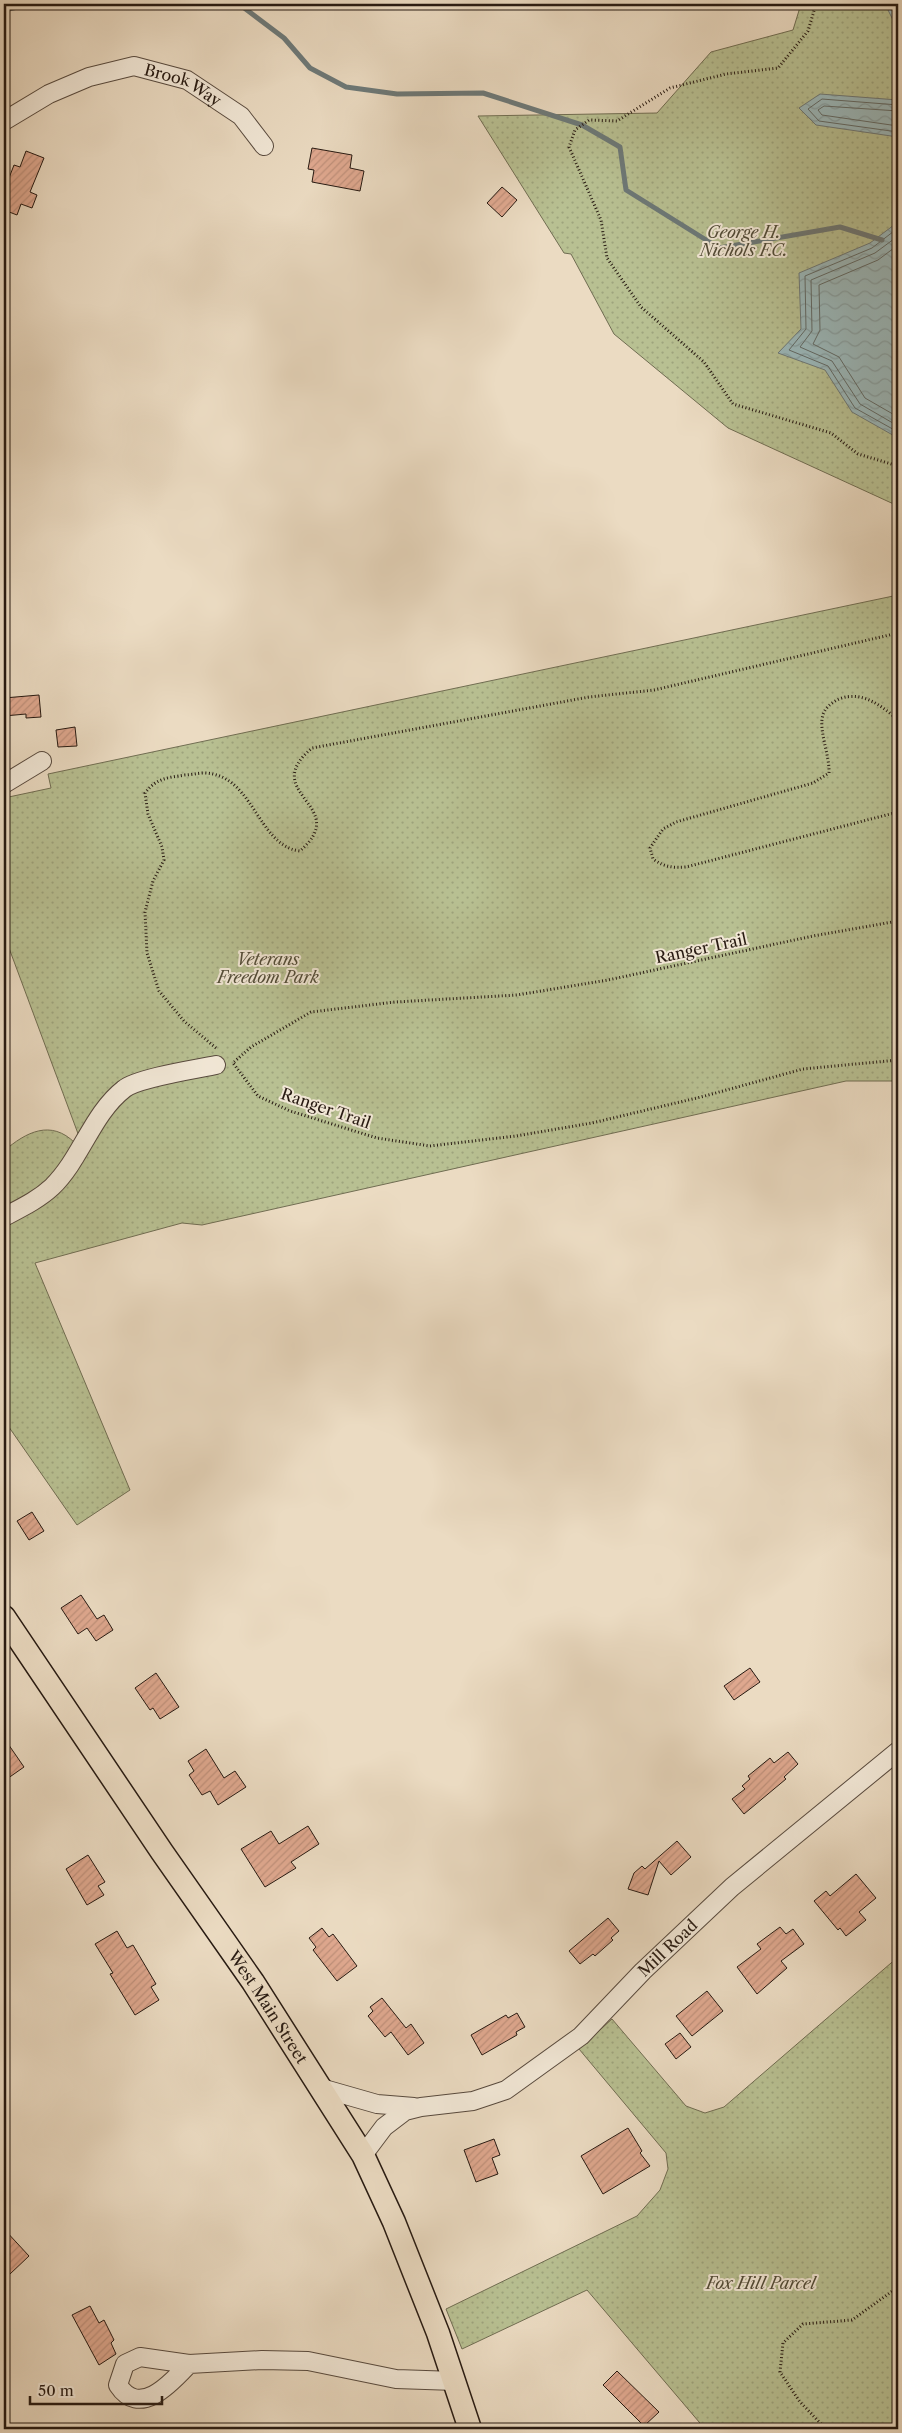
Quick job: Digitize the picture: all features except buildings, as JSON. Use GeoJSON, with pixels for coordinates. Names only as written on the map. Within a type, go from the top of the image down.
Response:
{"type":"FeatureCollection","features":[{"type":"Feature","properties":{"kind":"main road","name":"West Main Street"},"geometry":{"type":"LineString","coordinates":[[4,1617],[162,1852],[254,1982],[363,2154],[394,2222],[455,2381],[470,2429]]}},
{"type":"Feature","properties":{"kind":"street","name":"Brook Way"},"geometry":{"type":"LineString","coordinates":[[4,121],[49,94],[90,77],[134,66],[187,80],[241,116],[264,146]]}},
{"type":"Feature","properties":{"kind":"street"},"geometry":{"type":"LineString","coordinates":[[4,784],[42,761]]}},
{"type":"Feature","properties":{"kind":"street"},"geometry":{"type":"LineString","coordinates":[[4,1217],[33,1202],[52,1186],[69,1165],[110,1104],[125,1088],[224,1059]]}},
{"type":"Feature","properties":{"kind":"street","name":"Mill Road"},"geometry":{"type":"LineString","coordinates":[[363,2154],[393,2119],[405,2111],[421,2107],[474,2101],[506,2090],[580,2036],[643,1971],[732,1887],[898,1752]]}},
{"type":"Feature","properties":{"kind":"street","name":"Mill Road"},"geometry":{"type":"LineString","coordinates":[[321,2088],[377,2104],[421,2107]]}},
{"type":"Feature","properties":{"kind":"street"},"geometry":{"type":"LineString","coordinates":[[189,2364],[262,2360],[308,2360],[396,2379],[455,2381]]}},
{"type":"Feature","properties":{"kind":"path"},"geometry":{"type":"LineString","coordinates":[[816,4],[808,31],[778,68],[726,74],[670,88],[617,121],[589,120],[576,130],[570,147],[602,220],[607,258],[641,307],[704,362],[733,404],[831,433],[858,454],[898,466]]}},
{"type":"Feature","properties":{"kind":"path"},"geometry":{"type":"LineString","coordinates":[[224,1059],[184,1021],[158,991],[147,953],[145,912],[153,881],[164,860],[162,847],[148,814],[145,793],[154,782],[167,778],[204,773],[221,777],[236,785],[278,842],[290,850],[300,851],[310,843],[317,831],[318,818],[296,786],[295,773],[298,760],[312,748],[589,697],[654,690],[898,633]]}},
{"type":"Feature","properties":{"kind":"path"},"geometry":{"type":"LineString","coordinates":[[898,720],[868,699],[856,694],[831,703],[823,715],[822,727],[829,773],[813,783],[676,822],[664,829],[650,848],[653,859],[660,864],[671,868],[686,867],[898,812]]}},
{"type":"Feature","properties":{"kind":"path","name":"Ranger Trail"},"geometry":{"type":"LineString","coordinates":[[898,921],[813,936],[608,980],[517,995],[395,1002],[311,1012],[251,1047],[224,1059],[258,1096],[290,1111],[377,1138],[430,1146],[516,1136],[592,1123],[701,1097],[803,1069],[898,1060]]}},
{"type":"Feature","properties":{"kind":"path"},"geometry":{"type":"LineString","coordinates":[[826,2429],[800,2402],[780,2372],[782,2344],[803,2324],[852,2320],[898,2287]]}},
{"type":"Feature","properties":{"kind":"green space","name":"George H. Nichols F.C."},"geometry":{"type":"Polygon","coordinates":[[[801,4],[898,4],[898,506],[728,428],[614,334],[571,254],[564,253],[478,116],[657,113],[711,52],[793,30],[801,4]]]}},
{"type":"Feature","properties":{"kind":"green space","name":"Veterans Freedom Park"},"geometry":{"type":"Polygon","coordinates":[[[898,595],[898,1081],[846,1081],[202,1225],[182,1223],[35,1263],[130,1490],[77,1525],[4,1420],[4,1151],[21,1138],[39,1131],[57,1131],[75,1143],[80,1139],[6,940],[4,940],[4,798],[51,788],[48,774],[898,595]]]}},
{"type":"Feature","properties":{"kind":"green space","name":"Fox Hill Parcel"},"geometry":{"type":"Polygon","coordinates":[[[898,1957],[898,2429],[705,2429],[587,2290],[462,2349],[446,2309],[637,2216],[660,2190],[668,2169],[666,2153],[579,2049],[612,2019],[686,2106],[705,2113],[724,2107],[898,1957]]]}},
{"type":"Feature","properties":{"kind":"water"},"geometry":{"type":"Polygon","coordinates":[[[885,4],[898,4],[898,30],[885,4]]]}},
{"type":"Feature","properties":{"kind":"water"},"geometry":{"type":"Polygon","coordinates":[[[820,94],[898,100],[898,137],[816,125],[799,108],[820,94]]]}},
{"type":"Feature","properties":{"kind":"water"},"geometry":{"type":"Polygon","coordinates":[[[898,222],[898,438],[852,412],[825,370],[778,353],[801,329],[799,273],[870,243],[898,222]]]}},
{"type":"Feature","properties":{"kind":"waterway"},"geometry":{"type":"LineString","coordinates":[[4,10],[31,4]]}},
{"type":"Feature","properties":{"kind":"waterway"},"geometry":{"type":"LineString","coordinates":[[239,4],[284,38],[310,68],[346,87],[397,94],[483,93],[582,125],[620,147],[626,190],[719,248],[840,227],[882,240]]}}]}
